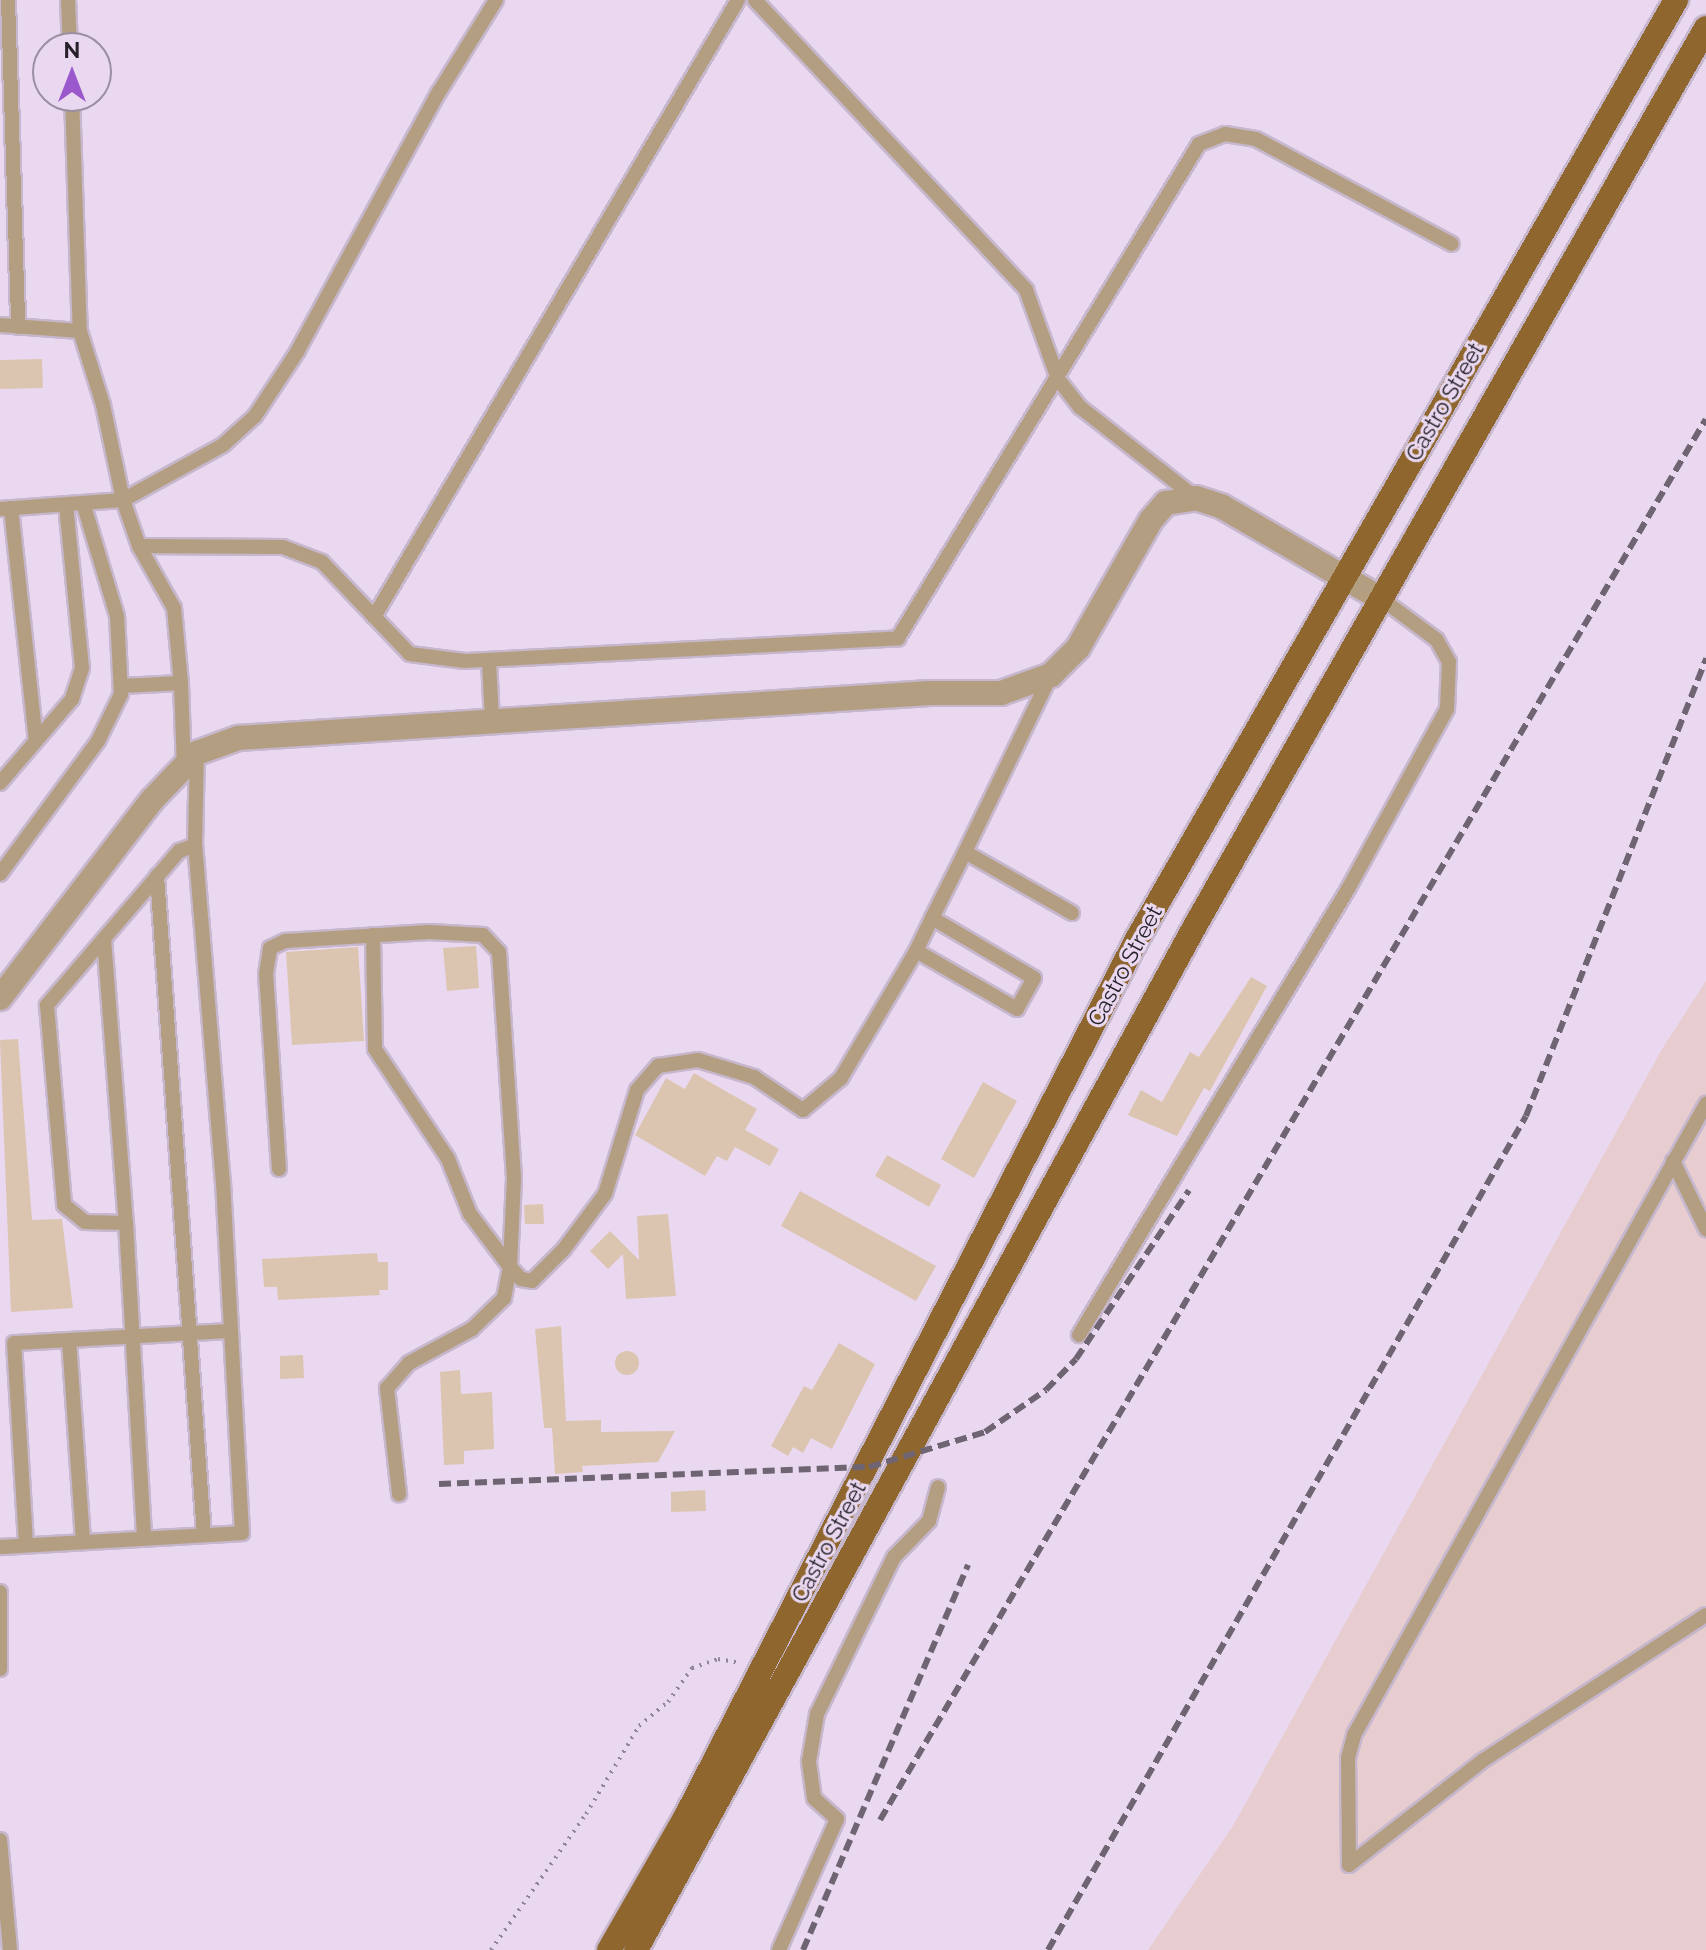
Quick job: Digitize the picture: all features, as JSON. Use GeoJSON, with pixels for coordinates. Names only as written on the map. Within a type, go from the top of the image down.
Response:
{"type":"FeatureCollection","features":[{"type":"Feature","properties":{"kind":"main road","name":"Castro Street"},"geometry":{"type":"LineString","coordinates":[[609,1950],[764,1667],[1137,939],[1342,577],[1676,0]]}},
{"type":"Feature","properties":{"kind":"main road","name":"Castro Street"},"geometry":{"type":"LineString","coordinates":[[636,1950],[898,1461],[1706,28]]}},
{"type":"Feature","properties":{"kind":"street"},"geometry":{"type":"LineString","coordinates":[[0,998],[152,800],[191,760],[238,738],[930,693],[1001,693],[1051,675],[1078,648],[1151,520],[1166,503],[1196,498],[1221,506],[1383,600]]}},
{"type":"Feature","properties":{"kind":"lane"},"geometry":{"type":"LineString","coordinates":[[8,0],[18,327]]}},
{"type":"Feature","properties":{"kind":"lane"},"geometry":{"type":"LineString","coordinates":[[68,0],[69,32]]}},
{"type":"Feature","properties":{"kind":"lane"},"geometry":{"type":"LineString","coordinates":[[36,741],[6,509],[123,500],[223,445],[255,416],[297,352],[439,92],[496,0]]}},
{"type":"Feature","properties":{"kind":"lane"},"geometry":{"type":"LineString","coordinates":[[374,617],[738,0]]}},
{"type":"Feature","properties":{"kind":"lane"},"geometry":{"type":"LineString","coordinates":[[755,0],[1026,290],[1058,379],[1091,420],[1196,498]]}},
{"type":"Feature","properties":{"kind":"lane"},"geometry":{"type":"LineString","coordinates":[[0,1547],[242,1533],[191,760],[174,608],[139,546],[123,500],[103,405],[80,331],[73,112]]}},
{"type":"Feature","properties":{"kind":"lane"},"geometry":{"type":"LineString","coordinates":[[139,546],[283,547],[322,562],[410,654],[489,660],[898,638],[1199,144],[1225,134],[1256,139],[1452,244]]}},
{"type":"Feature","properties":{"kind":"lane"},"geometry":{"type":"LineString","coordinates":[[0,325],[80,331]]}},
{"type":"Feature","properties":{"kind":"lane"},"geometry":{"type":"LineString","coordinates":[[0,874],[98,741],[114,716],[122,686],[117,616],[83,503]]}},
{"type":"Feature","properties":{"kind":"lane"},"geometry":{"type":"LineString","coordinates":[[0,783],[72,699],[82,668],[66,505]]}},
{"type":"Feature","properties":{"kind":"lane"},"geometry":{"type":"LineString","coordinates":[[1079,1335],[1348,889],[1447,709],[1449,662],[1437,640],[1383,600]]}},
{"type":"Feature","properties":{"kind":"lane"},"geometry":{"type":"LineString","coordinates":[[489,660],[492,722]]}},
{"type":"Feature","properties":{"kind":"lane"},"geometry":{"type":"LineString","coordinates":[[373,935],[375,1049],[448,1159],[470,1214],[521,1279],[532,1281],[564,1249],[605,1194],[637,1090],[658,1066],[698,1060],[754,1077],[803,1110],[841,1078],[916,951],[1051,675]]}},
{"type":"Feature","properties":{"kind":"lane"},"geometry":{"type":"LineString","coordinates":[[122,686],[181,683]]}},
{"type":"Feature","properties":{"kind":"lane"},"geometry":{"type":"LineString","coordinates":[[126,1223],[85,1222],[64,1205],[47,1005],[179,851],[195,845]]}},
{"type":"Feature","properties":{"kind":"lane"},"geometry":{"type":"LineString","coordinates":[[965,852],[1072,913]]}},
{"type":"Feature","properties":{"kind":"lane"},"geometry":{"type":"LineString","coordinates":[[157,876],[204,1535]]}},
{"type":"Feature","properties":{"kind":"lane"},"geometry":{"type":"LineString","coordinates":[[916,951],[1017,1009],[1034,978],[932,918]]}},
{"type":"Feature","properties":{"kind":"lane"},"geometry":{"type":"LineString","coordinates":[[279,1169],[266,974],[270,948],[285,941],[373,935],[483,935],[499,952],[514,1178],[510,1267],[504,1298],[493,1309],[472,1329],[409,1363],[387,1388],[399,1494]]}},
{"type":"Feature","properties":{"kind":"lane"},"geometry":{"type":"LineString","coordinates":[[104,939],[126,1223],[144,1538]]}},
{"type":"Feature","properties":{"kind":"lane"},"geometry":{"type":"LineString","coordinates":[[1706,1104],[1354,1735],[1348,1758],[1349,1865],[1482,1761],[1706,1615]]}},
{"type":"Feature","properties":{"kind":"lane"},"geometry":{"type":"LineString","coordinates":[[1673,1161],[1706,1229]]}},
{"type":"Feature","properties":{"kind":"lane"},"geometry":{"type":"LineString","coordinates":[[26,1544],[14,1343],[231,1331]]}},
{"type":"Feature","properties":{"kind":"lane"},"geometry":{"type":"LineString","coordinates":[[69,1340],[83,1542]]}},
{"type":"Feature","properties":{"kind":"lane"},"geometry":{"type":"LineString","coordinates":[[779,1950],[837,1819],[814,1798],[809,1761],[817,1714],[894,1557],[929,1521],[938,1487]]}},
{"type":"Feature","properties":{"kind":"lane"},"geometry":{"type":"LineString","coordinates":[[0,1592],[0,1669]]}},
{"type":"Feature","properties":{"kind":"lane"},"geometry":{"type":"LineString","coordinates":[[0,1840],[4,1928],[10,1950]]}},
{"type":"Feature","properties":{"kind":"path"},"geometry":{"type":"LineString","coordinates":[[491,1950],[586,1814],[639,1726],[668,1702],[692,1668],[718,1659],[764,1667]]}},
{"type":"Feature","properties":{"kind":"shaded area"},"geometry":{"type":"Polygon","coordinates":[[[1706,981],[1706,1950],[1148,1950],[1233,1826],[1662,1049],[1706,981]]]}},
{"type":"Feature","properties":{"kind":"building"},"geometry":{"type":"Polygon","coordinates":[[[42,359],[43,388],[0,389],[0,360],[42,359]]]}},
{"type":"Feature","properties":{"kind":"building"},"geometry":{"type":"Polygon","coordinates":[[[476,946],[479,988],[447,991],[443,948],[476,946]]]}},
{"type":"Feature","properties":{"kind":"building"},"geometry":{"type":"Polygon","coordinates":[[[358,947],[364,1041],[292,1045],[286,952],[358,947]]]}},
{"type":"Feature","properties":{"kind":"building"},"geometry":{"type":"Polygon","coordinates":[[[1251,977],[1267,986],[1210,1091],[1204,1088],[1177,1136],[1128,1115],[1141,1090],[1162,1102],[1190,1052],[1199,1057],[1251,977]]]}},
{"type":"Feature","properties":{"kind":"building"},"geometry":{"type":"Polygon","coordinates":[[[18,1039],[32,1220],[62,1219],[73,1308],[11,1312],[0,1040],[18,1039]]]}},
{"type":"Feature","properties":{"kind":"building"},"geometry":{"type":"Polygon","coordinates":[[[694,1073],[757,1109],[745,1130],[779,1149],[770,1166],[735,1147],[727,1161],[717,1156],[705,1176],[635,1135],[666,1078],[685,1089],[694,1073]]]}},
{"type":"Feature","properties":{"kind":"building"},"geometry":{"type":"Polygon","coordinates":[[[983,1082],[1017,1101],[974,1178],[941,1159],[983,1082]]]}},
{"type":"Feature","properties":{"kind":"building"},"geometry":{"type":"Polygon","coordinates":[[[887,1155],[941,1185],[929,1207],[875,1176],[887,1155]]]}},
{"type":"Feature","properties":{"kind":"building"},"geometry":{"type":"Polygon","coordinates":[[[800,1191],[936,1266],[916,1301],[781,1226],[800,1191]]]}},
{"type":"Feature","properties":{"kind":"building"},"geometry":{"type":"Polygon","coordinates":[[[543,1204],[544,1224],[525,1224],[524,1205],[543,1204]]]}},
{"type":"Feature","properties":{"kind":"building"},"geometry":{"type":"Polygon","coordinates":[[[668,1214],[676,1296],[626,1299],[623,1254],[608,1269],[590,1251],[610,1231],[639,1260],[637,1216],[668,1214]]]}},
{"type":"Feature","properties":{"kind":"building"},"geometry":{"type":"Polygon","coordinates":[[[377,1253],[378,1262],[388,1262],[388,1290],[379,1290],[380,1295],[278,1300],[277,1287],[264,1287],[262,1259],[377,1253]]]}},
{"type":"Feature","properties":{"kind":"building"},"geometry":{"type":"Polygon","coordinates":[[[561,1326],[566,1421],[601,1420],[601,1432],[675,1431],[658,1462],[582,1466],[583,1472],[555,1474],[552,1428],[544,1428],[535,1329],[561,1326]]]}},
{"type":"Feature","properties":{"kind":"building"},"geometry":{"type":"Polygon","coordinates":[[[839,1343],[875,1364],[832,1449],[811,1438],[803,1453],[793,1447],[788,1456],[771,1446],[804,1386],[812,1390],[839,1343]]]}},
{"type":"Feature","properties":{"kind":"building"},"geometry":{"type":"Polygon","coordinates":[[[627,1351],[636,1354],[639,1363],[636,1372],[627,1375],[618,1372],[615,1363],[618,1354],[627,1351]]]}},
{"type":"Feature","properties":{"kind":"building"},"geometry":{"type":"Polygon","coordinates":[[[303,1355],[304,1378],[280,1379],[280,1356],[303,1355]]]}},
{"type":"Feature","properties":{"kind":"building"},"geometry":{"type":"Polygon","coordinates":[[[460,1370],[461,1394],[492,1392],[494,1449],[464,1451],[464,1464],[444,1465],[440,1372],[460,1370]]]}},
{"type":"Feature","properties":{"kind":"building"},"geometry":{"type":"Polygon","coordinates":[[[705,1490],[706,1511],[671,1512],[671,1492],[705,1490]]]}},
{"type":"Feature","properties":{"kind":"railway"},"geometry":{"type":"LineString","coordinates":[[880,1820],[1706,419]]}},
{"type":"Feature","properties":{"kind":"railway"},"geometry":{"type":"LineString","coordinates":[[1048,1950],[1526,1116],[1706,658]]}},
{"type":"Feature","properties":{"kind":"railway"},"geometry":{"type":"LineString","coordinates":[[439,1484],[869,1467],[985,1432],[1046,1390],[1076,1359],[1189,1190]]}},
{"type":"Feature","properties":{"kind":"railway"},"geometry":{"type":"LineString","coordinates":[[803,1950],[968,1565]]}}]}
